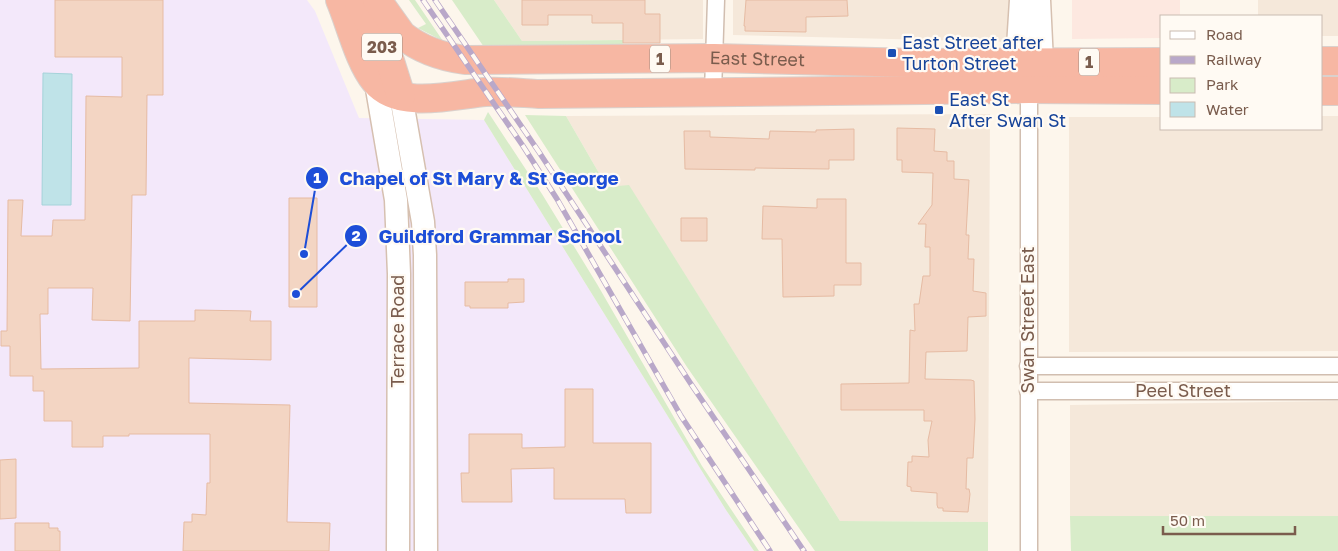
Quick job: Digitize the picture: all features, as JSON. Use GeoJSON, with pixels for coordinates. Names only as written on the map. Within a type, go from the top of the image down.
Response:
{"type":"FeatureCollection","features":[{"type":"Feature","properties":{"kind":"highway"},"geometry":{"type":"LineString","coordinates":[[340,0],[367,68],[376,83]]}},
{"type":"Feature","properties":{"kind":"highway","name":"203"},"geometry":{"type":"LineString","coordinates":[[358,0],[390,61],[401,96]]}},
{"type":"Feature","properties":{"kind":"highway","name":"East Street"},"geometry":{"type":"LineString","coordinates":[[377,0],[402,35],[427,50],[444,57],[476,61],[714,58],[917,64],[1160,62]]}},
{"type":"Feature","properties":{"kind":"highway"},"geometry":{"type":"LineString","coordinates":[[1323,61],[1338,61]]}},
{"type":"Feature","properties":{"kind":"highway","name":"East Street"},"geometry":{"type":"LineString","coordinates":[[376,83],[401,96],[425,98],[487,92],[548,94],[1029,89],[1160,90]]}},
{"type":"Feature","properties":{"kind":"highway"},"geometry":{"type":"LineString","coordinates":[[1323,91],[1338,92]]}},
{"type":"Feature","properties":{"kind":"street"},"geometry":{"type":"LineString","coordinates":[[713,92],[716,0]]}},
{"type":"Feature","properties":{"kind":"street"},"geometry":{"type":"LineString","coordinates":[[1021,0],[1029,62],[1029,89]]}},
{"type":"Feature","properties":{"kind":"street"},"geometry":{"type":"LineString","coordinates":[[1029,62],[1039,0]]}},
{"type":"Feature","properties":{"kind":"street","name":"Terrace Road"},"geometry":{"type":"LineString","coordinates":[[376,83],[396,200],[398,274],[398,551]]}},
{"type":"Feature","properties":{"kind":"street","name":"Swan Street East"},"geometry":{"type":"LineString","coordinates":[[1029,89],[1029,551]]}},
{"type":"Feature","properties":{"kind":"street","name":"Terrace Road"},"geometry":{"type":"LineString","coordinates":[[401,96],[423,222],[425,255],[426,551]]}},
{"type":"Feature","properties":{"kind":"street","name":"Peel Street"},"geometry":{"type":"LineString","coordinates":[[1028,366],[1338,366]]}},
{"type":"Feature","properties":{"kind":"street","name":"Peel Street"},"geometry":{"type":"LineString","coordinates":[[1028,391],[1338,390]]}},
{"type":"Feature","properties":{"kind":"shaded area"},"geometry":{"type":"Polygon","coordinates":[[[0,0],[307,0],[315,11],[359,118],[484,120],[726,510],[754,551],[0,551],[0,0]]]}},
{"type":"Feature","properties":{"kind":"shaded area"},"geometry":{"type":"Polygon","coordinates":[[[494,0],[703,0],[703,39],[522,41],[494,0]]]}},
{"type":"Feature","properties":{"kind":"shaded area"},"geometry":{"type":"Polygon","coordinates":[[[733,0],[1011,0],[1011,42],[733,35],[733,0]]]}},
{"type":"Feature","properties":{"kind":"shaded area"},"geometry":{"type":"Polygon","coordinates":[[[1072,0],[1180,0],[1180,15],[1160,15],[1160,38],[1072,39],[1072,0]]]}},
{"type":"Feature","properties":{"kind":"shaded area"},"geometry":{"type":"Polygon","coordinates":[[[1258,0],[1338,0],[1338,36],[1323,36],[1323,15],[1258,15],[1258,0]]]}},
{"type":"Feature","properties":{"kind":"shaded area"},"geometry":{"type":"Polygon","coordinates":[[[990,114],[988,522],[840,521],[629,186],[607,187],[566,116],[990,114]]]}},
{"type":"Feature","properties":{"kind":"shaded area"},"geometry":{"type":"Polygon","coordinates":[[[1323,116],[1338,116],[1338,351],[1069,352],[1069,117],[1160,117],[1160,130],[1323,130],[1323,116]]]}},
{"type":"Feature","properties":{"kind":"shaded area"},"geometry":{"type":"Polygon","coordinates":[[[1338,401],[1338,516],[1070,516],[1070,405],[1338,401]]]}},
{"type":"Feature","properties":{"kind":"green space"},"geometry":{"type":"Polygon","coordinates":[[[409,0],[415,0],[443,41],[418,28],[426,24],[409,0]]]}},
{"type":"Feature","properties":{"kind":"green space"},"geometry":{"type":"Polygon","coordinates":[[[452,0],[494,0],[522,41],[623,40],[623,47],[486,50],[452,0]]]}},
{"type":"Feature","properties":{"kind":"green space"},"geometry":{"type":"Polygon","coordinates":[[[488,112],[542,194],[597,284],[702,466],[759,551],[754,551],[726,510],[484,120],[488,112]]]}},
{"type":"Feature","properties":{"kind":"green space"},"geometry":{"type":"Polygon","coordinates":[[[525,115],[566,116],[607,187],[629,185],[840,521],[988,522],[988,551],[815,551],[687,367],[525,115]]]}},
{"type":"Feature","properties":{"kind":"green space"},"geometry":{"type":"Polygon","coordinates":[[[1070,516],[1338,516],[1338,551],[1071,551],[1070,516]]]}},
{"type":"Feature","properties":{"kind":"water"},"geometry":{"type":"Polygon","coordinates":[[[43,73],[72,74],[71,205],[42,205],[43,73]]]}},
{"type":"Feature","properties":{"kind":"building"},"geometry":{"type":"Polygon","coordinates":[[[55,0],[163,0],[163,95],[147,95],[146,195],[132,195],[130,321],[92,320],[93,288],[48,288],[48,314],[40,314],[41,369],[139,368],[139,321],[195,321],[195,310],[251,311],[250,321],[271,321],[271,360],[189,358],[189,403],[290,405],[287,522],[330,523],[329,551],[183,551],[184,522],[192,522],[192,514],[206,515],[207,483],[210,483],[210,434],[129,434],[129,436],[103,436],[103,447],[72,447],[72,421],[44,421],[44,391],[33,391],[33,376],[10,376],[10,346],[1,346],[1,331],[7,331],[8,200],[23,200],[21,236],[52,236],[53,220],[85,220],[86,96],[122,97],[122,57],[55,57],[55,0]]]}},
{"type":"Feature","properties":{"kind":"building"},"geometry":{"type":"Polygon","coordinates":[[[522,0],[645,0],[645,14],[660,14],[660,43],[623,43],[623,23],[592,23],[592,15],[548,15],[548,25],[522,25],[522,0]]]}},
{"type":"Feature","properties":{"kind":"building"},"geometry":{"type":"Polygon","coordinates":[[[746,0],[847,0],[848,16],[806,17],[806,32],[745,31],[746,0]]]}},
{"type":"Feature","properties":{"kind":"building"},"geometry":{"type":"Polygon","coordinates":[[[897,128],[935,129],[934,151],[947,152],[947,161],[954,161],[954,179],[969,180],[966,235],[969,235],[968,259],[974,259],[973,291],[986,293],[986,316],[968,317],[967,351],[926,352],[925,379],[974,381],[973,458],[967,458],[966,489],[969,489],[970,494],[968,512],[943,511],[943,508],[938,508],[937,505],[937,493],[911,491],[911,487],[907,486],[908,462],[912,462],[912,456],[929,457],[928,440],[932,421],[924,421],[924,410],[841,410],[841,384],[909,383],[910,330],[915,331],[914,304],[919,304],[923,276],[930,276],[930,247],[925,247],[926,224],[918,224],[932,205],[933,173],[902,172],[902,160],[897,160],[897,128]]]}},
{"type":"Feature","properties":{"kind":"building"},"geometry":{"type":"Polygon","coordinates":[[[854,129],[854,160],[829,160],[829,169],[685,169],[684,131],[710,131],[710,137],[769,139],[770,131],[816,132],[816,130],[854,129]]]}},
{"type":"Feature","properties":{"kind":"building"},"geometry":{"type":"Polygon","coordinates":[[[289,198],[317,198],[317,307],[289,307],[289,198]]]}},
{"type":"Feature","properties":{"kind":"building"},"geometry":{"type":"Polygon","coordinates":[[[817,199],[846,199],[846,263],[861,263],[861,285],[834,285],[834,296],[783,297],[782,239],[762,239],[763,206],[817,208],[817,199]]]}},
{"type":"Feature","properties":{"kind":"building"},"geometry":{"type":"Polygon","coordinates":[[[681,218],[707,218],[707,241],[681,241],[681,218]]]}},
{"type":"Feature","properties":{"kind":"building"},"geometry":{"type":"Polygon","coordinates":[[[508,279],[524,279],[524,302],[508,303],[508,308],[470,308],[470,306],[465,306],[465,282],[508,282],[508,279]]]}},
{"type":"Feature","properties":{"kind":"building"},"geometry":{"type":"Polygon","coordinates":[[[565,389],[593,389],[593,443],[651,443],[651,513],[626,513],[625,499],[554,499],[554,468],[511,469],[512,502],[462,502],[461,473],[469,473],[469,434],[522,434],[522,448],[565,447],[565,389]]]}},
{"type":"Feature","properties":{"kind":"building"},"geometry":{"type":"Polygon","coordinates":[[[16,459],[16,518],[0,519],[0,460],[16,459]]]}},
{"type":"Feature","properties":{"kind":"building"},"geometry":{"type":"Polygon","coordinates":[[[15,523],[49,523],[49,528],[58,528],[58,531],[60,531],[60,551],[15,551],[15,523]]]}},
{"type":"Feature","properties":{"kind":"railway"},"geometry":{"type":"LineString","coordinates":[[423,0],[557,199],[681,416],[770,551]]}},
{"type":"Feature","properties":{"kind":"railway"},"geometry":{"type":"LineString","coordinates":[[435,0],[539,152],[691,384],[804,551]]}},
{"type":"Feature","properties":{"kind":"place","name":"East Street after Turton Street"},"geometry":{"type":"Point","coordinates":[892,53]}},
{"type":"Feature","properties":{"kind":"place","name":"East St After Swan St"},"geometry":{"type":"Point","coordinates":[939,110]}},
{"type":"Feature","properties":{"kind":"place","name":"Chapel of St Mary & St George"},"geometry":{"type":"Point","coordinates":[304,254]}},
{"type":"Feature","properties":{"kind":"place","name":"Guildford Grammar School"},"geometry":{"type":"Point","coordinates":[296,294]}}]}
